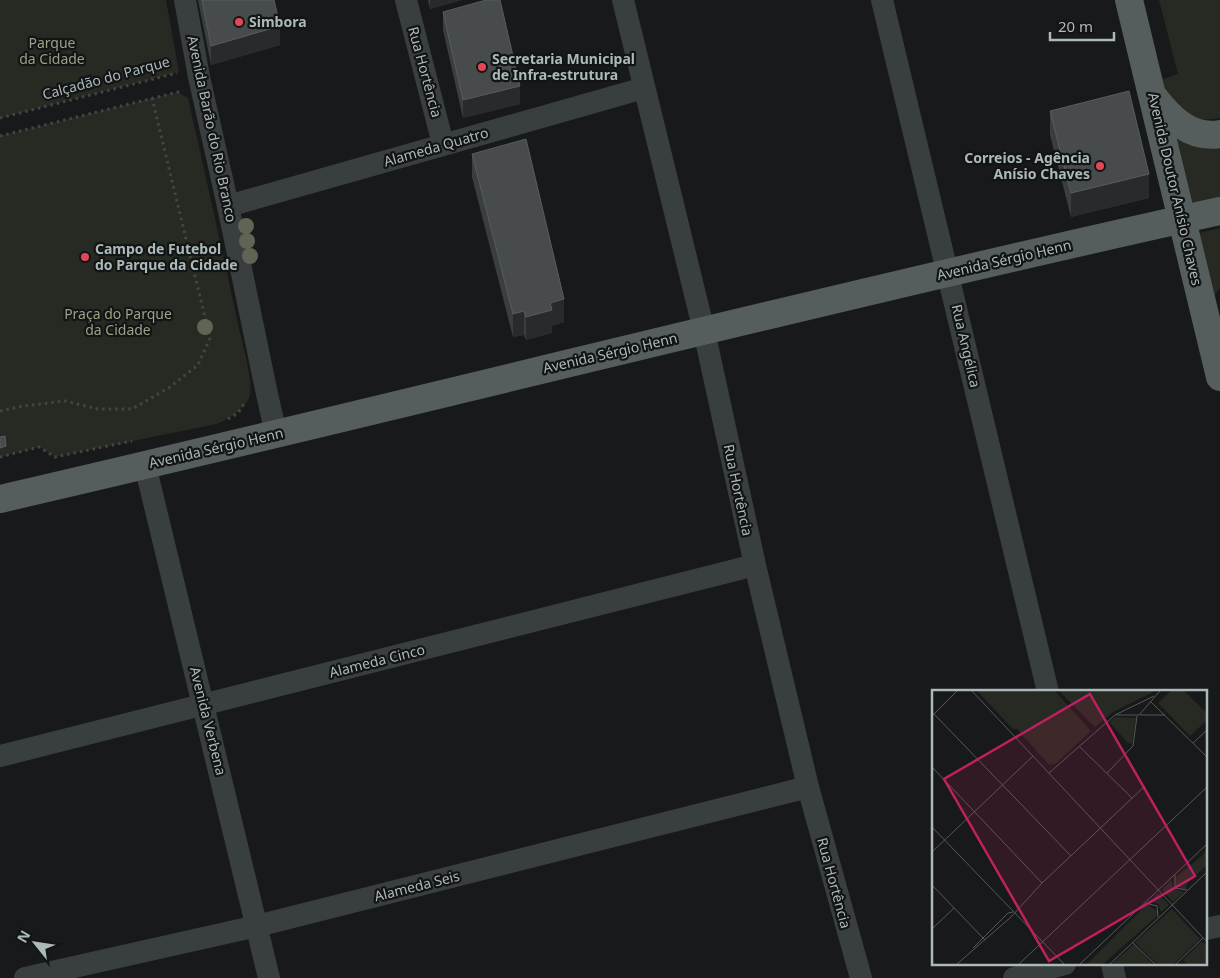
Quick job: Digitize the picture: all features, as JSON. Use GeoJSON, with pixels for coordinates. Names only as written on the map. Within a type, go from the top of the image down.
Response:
{"type":"FeatureCollection","features":[{"type":"Feature","properties":{"kind":"main road","name":"Avenida Doutor Anísio Chaves"},"geometry":{"type":"LineString","coordinates":[[1129,0],[1182,220],[1214,314],[1220,378]]}},
{"type":"Feature","properties":{"kind":"main road"},"geometry":{"type":"LineString","coordinates":[[1152,95],[1166,113],[1180,124],[1198,134],[1220,134]]}},
{"type":"Feature","properties":{"kind":"main road","name":"Avenida Sérgio Henn"},"geometry":{"type":"LineString","coordinates":[[0,499],[949,272],[1220,211]]}},
{"type":"Feature","properties":{"kind":"street","name":"Avenida Barão do Rio Branco"},"geometry":{"type":"LineString","coordinates":[[185,0],[199,77],[276,434]]}},
{"type":"Feature","properties":{"kind":"street","name":"Rua Hortência"},"geometry":{"type":"LineString","coordinates":[[406,0],[443,144]]}},
{"type":"Feature","properties":{"kind":"street","name":"Rua Hortência"},"geometry":{"type":"LineString","coordinates":[[623,0],[704,330],[754,565],[808,787],[860,978]]}},
{"type":"Feature","properties":{"kind":"street","name":"Rua Angélica"},"geometry":{"type":"LineString","coordinates":[[882,0],[949,272],[1048,690]]}},
{"type":"Feature","properties":{"kind":"street","name":"Alameda Quatro"},"geometry":{"type":"LineString","coordinates":[[228,206],[644,88]]}},
{"type":"Feature","properties":{"kind":"street","name":"Avenida Verbena"},"geometry":{"type":"LineString","coordinates":[[146,465],[269,978]]}},
{"type":"Feature","properties":{"kind":"street","name":"Alameda Cinco"},"geometry":{"type":"LineString","coordinates":[[0,756],[204,706],[754,565]]}},
{"type":"Feature","properties":{"kind":"street","name":"Alameda Seis"},"geometry":{"type":"LineString","coordinates":[[25,978],[257,926],[808,787]]}},
{"type":"Feature","properties":{"kind":"street"},"geometry":{"type":"LineString","coordinates":[[1014,978],[1058,966]]}},
{"type":"Feature","properties":{"kind":"path","name":"Calçadão do Parque"},"geometry":{"type":"LineString","coordinates":[[0,118],[179,72]]}},
{"type":"Feature","properties":{"kind":"path"},"geometry":{"type":"LineString","coordinates":[[0,136],[178,92],[183,95]]}},
{"type":"Feature","properties":{"kind":"path"},"geometry":{"type":"LineString","coordinates":[[0,411],[65,401],[98,409],[132,408],[170,387],[198,364],[210,338],[152,98]]}},
{"type":"Feature","properties":{"kind":"path"},"geometry":{"type":"LineString","coordinates":[[225,421],[238,412],[250,397]]}},
{"type":"Feature","properties":{"kind":"path"},"geometry":{"type":"LineString","coordinates":[[0,457],[39,448],[56,456],[132,441]]}},
{"type":"Feature","properties":{"kind":"green space","name":"Parque da Cidade"},"geometry":{"type":"Polygon","coordinates":[[[0,0],[166,0],[179,72],[0,118],[0,0]]]}},
{"type":"Feature","properties":{"kind":"green space"},"geometry":{"type":"Polygon","coordinates":[[[1159,0],[1220,0],[1220,118],[1193,118],[1169,107],[1161,80],[1178,74],[1159,0]]]}},
{"type":"Feature","properties":{"kind":"green space","name":"Praça do Parque da Cidade"},"geometry":{"type":"Polygon","coordinates":[[[178,92],[188,98],[247,360],[251,388],[248,400],[236,413],[216,424],[55,457],[39,447],[0,457],[0,136],[178,92]]]}},
{"type":"Feature","properties":{"kind":"green space"},"geometry":{"type":"Polygon","coordinates":[[[1171,130],[1220,141],[1220,199],[1190,206],[1171,130]]]}},
{"type":"Feature","properties":{"kind":"green space"},"geometry":{"type":"Polygon","coordinates":[[[1220,228],[1220,288],[1214,296],[1199,233],[1220,228]]]}},
{"type":"Feature","properties":{"kind":"building","name":"Simbora"},"geometry":{"type":"Polygon","coordinates":[[[202,0],[274,0],[280,26],[211,46],[202,0]]]}},
{"type":"Feature","properties":{"kind":"building","name":"Secretaria Municipal de Infra-estrutura"},"geometry":{"type":"Polygon","coordinates":[[[486,0],[500,0],[520,86],[463,100],[443,12],[486,0]]]}},
{"type":"Feature","properties":{"kind":"building","name":"Correios - Agência Anísio Chaves"},"geometry":{"type":"Polygon","coordinates":[[[1129,91],[1149,174],[1071,193],[1050,111],[1129,91]]]}},
{"type":"Feature","properties":{"kind":"building"},"geometry":{"type":"Polygon","coordinates":[[[526,139],[564,299],[550,303],[552,310],[526,317],[524,311],[513,314],[472,154],[526,139]]]}},
{"type":"Feature","properties":{"kind":"building"},"geometry":{"type":"Polygon","coordinates":[[[5,436],[6,446],[0,448],[0,437],[5,436]]]}},
{"type":"Feature","properties":{"kind":"place","name":"Simbora"},"geometry":{"type":"Point","coordinates":[239,22]}},
{"type":"Feature","properties":{"kind":"place","name":"Secretaria Municipal de Infra-estrutura"},"geometry":{"type":"Point","coordinates":[482,67]}},
{"type":"Feature","properties":{"kind":"place","name":"Correios - Agência Anísio Chaves"},"geometry":{"type":"Point","coordinates":[1100,166]}},
{"type":"Feature","properties":{"kind":"place","name":"Campo de Futebol do Parque da Cidade"},"geometry":{"type":"Point","coordinates":[85,257]}}]}
